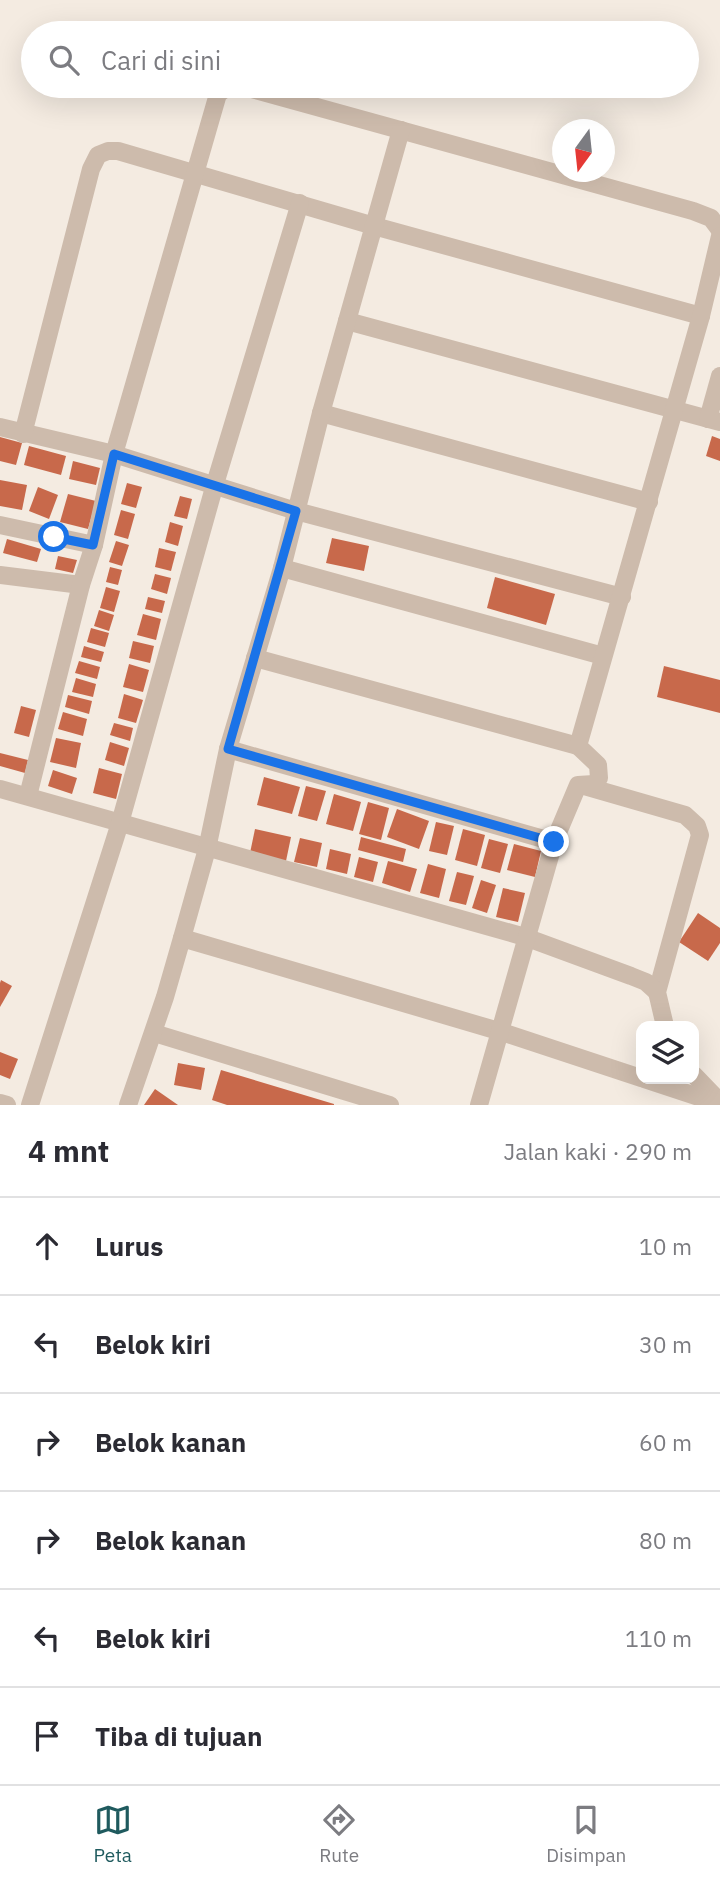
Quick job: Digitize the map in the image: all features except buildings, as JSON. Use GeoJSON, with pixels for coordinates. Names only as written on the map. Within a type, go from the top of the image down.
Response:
{"type":"FeatureCollection","features":[{"type":"Feature","properties":{"kind":"street"},"geometry":{"type":"LineString","coordinates":[[28,796],[114,454],[217,98]]}},
{"type":"Feature","properties":{"kind":"street"},"geometry":{"type":"LineString","coordinates":[[285,98],[694,211],[711,218],[720,230]]}},
{"type":"Feature","properties":{"kind":"street"},"geometry":{"type":"LineString","coordinates":[[128,1105],[154,1033],[207,849],[228,749],[282,568],[320,413],[401,130]]}},
{"type":"Feature","properties":{"kind":"street"},"geometry":{"type":"LineString","coordinates":[[23,434],[91,169],[98,155],[108,151],[118,151],[374,226],[701,316]]}},
{"type":"Feature","properties":{"kind":"street"},"geometry":{"type":"LineString","coordinates":[[30,1105],[120,823],[215,484],[300,203]]}},
{"type":"Feature","properties":{"kind":"street"},"geometry":{"type":"LineString","coordinates":[[578,746],[701,316],[720,236]]}},
{"type":"Feature","properties":{"kind":"street"},"geometry":{"type":"LineString","coordinates":[[347,321],[714,421],[720,376]]}},
{"type":"Feature","properties":{"kind":"street"},"geometry":{"type":"LineString","coordinates":[[320,413],[649,502]]}},
{"type":"Feature","properties":{"kind":"street"},"geometry":{"type":"LineString","coordinates":[[0,427],[114,454],[296,511],[622,597]]}},
{"type":"Feature","properties":{"kind":"street"},"geometry":{"type":"LineString","coordinates":[[0,526],[93,545]]}},
{"type":"Feature","properties":{"kind":"street"},"geometry":{"type":"LineString","coordinates":[[282,568],[603,656]]}},
{"type":"Feature","properties":{"kind":"street"},"geometry":{"type":"LineString","coordinates":[[0,575],[81,585]]}},
{"type":"Feature","properties":{"kind":"street"},"geometry":{"type":"LineString","coordinates":[[256,658],[578,746],[598,765],[599,778],[594,784],[578,785]]}},
{"type":"Feature","properties":{"kind":"street"},"geometry":{"type":"LineString","coordinates":[[228,749],[554,842]]}},
{"type":"Feature","properties":{"kind":"street"},"geometry":{"type":"LineString","coordinates":[[479,1105],[554,842],[578,785]]}},
{"type":"Feature","properties":{"kind":"street"},"geometry":{"type":"LineString","coordinates":[[578,785],[685,815],[697,826],[700,835],[657,992],[665,1021]]}},
{"type":"Feature","properties":{"kind":"street"},"geometry":{"type":"LineString","coordinates":[[0,789],[526,937],[646,982],[657,992]]}},
{"type":"Feature","properties":{"kind":"street"},"geometry":{"type":"LineString","coordinates":[[182,938],[502,1032],[636,1076]]}},
{"type":"Feature","properties":{"kind":"street"},"geometry":{"type":"LineString","coordinates":[[154,1033],[390,1105]]}},
{"type":"Feature","properties":{"kind":"street"},"geometry":{"type":"LineString","coordinates":[[699,1080],[720,1103]]}},
{"type":"Feature","properties":{"kind":"street"},"geometry":{"type":"LineString","coordinates":[[661,1084],[720,1103]]}},
{"type":"Feature","properties":{"kind":"street"},"geometry":{"type":"LineString","coordinates":[[0,1103],[8,1105]]}},
{"type":"Feature","properties":{"kind":"route"},"geometry":{"type":"LineString","coordinates":[[54,537],[93,545],[114,454],[296,511],[282,568],[228,749],[554,842]]}}]}
